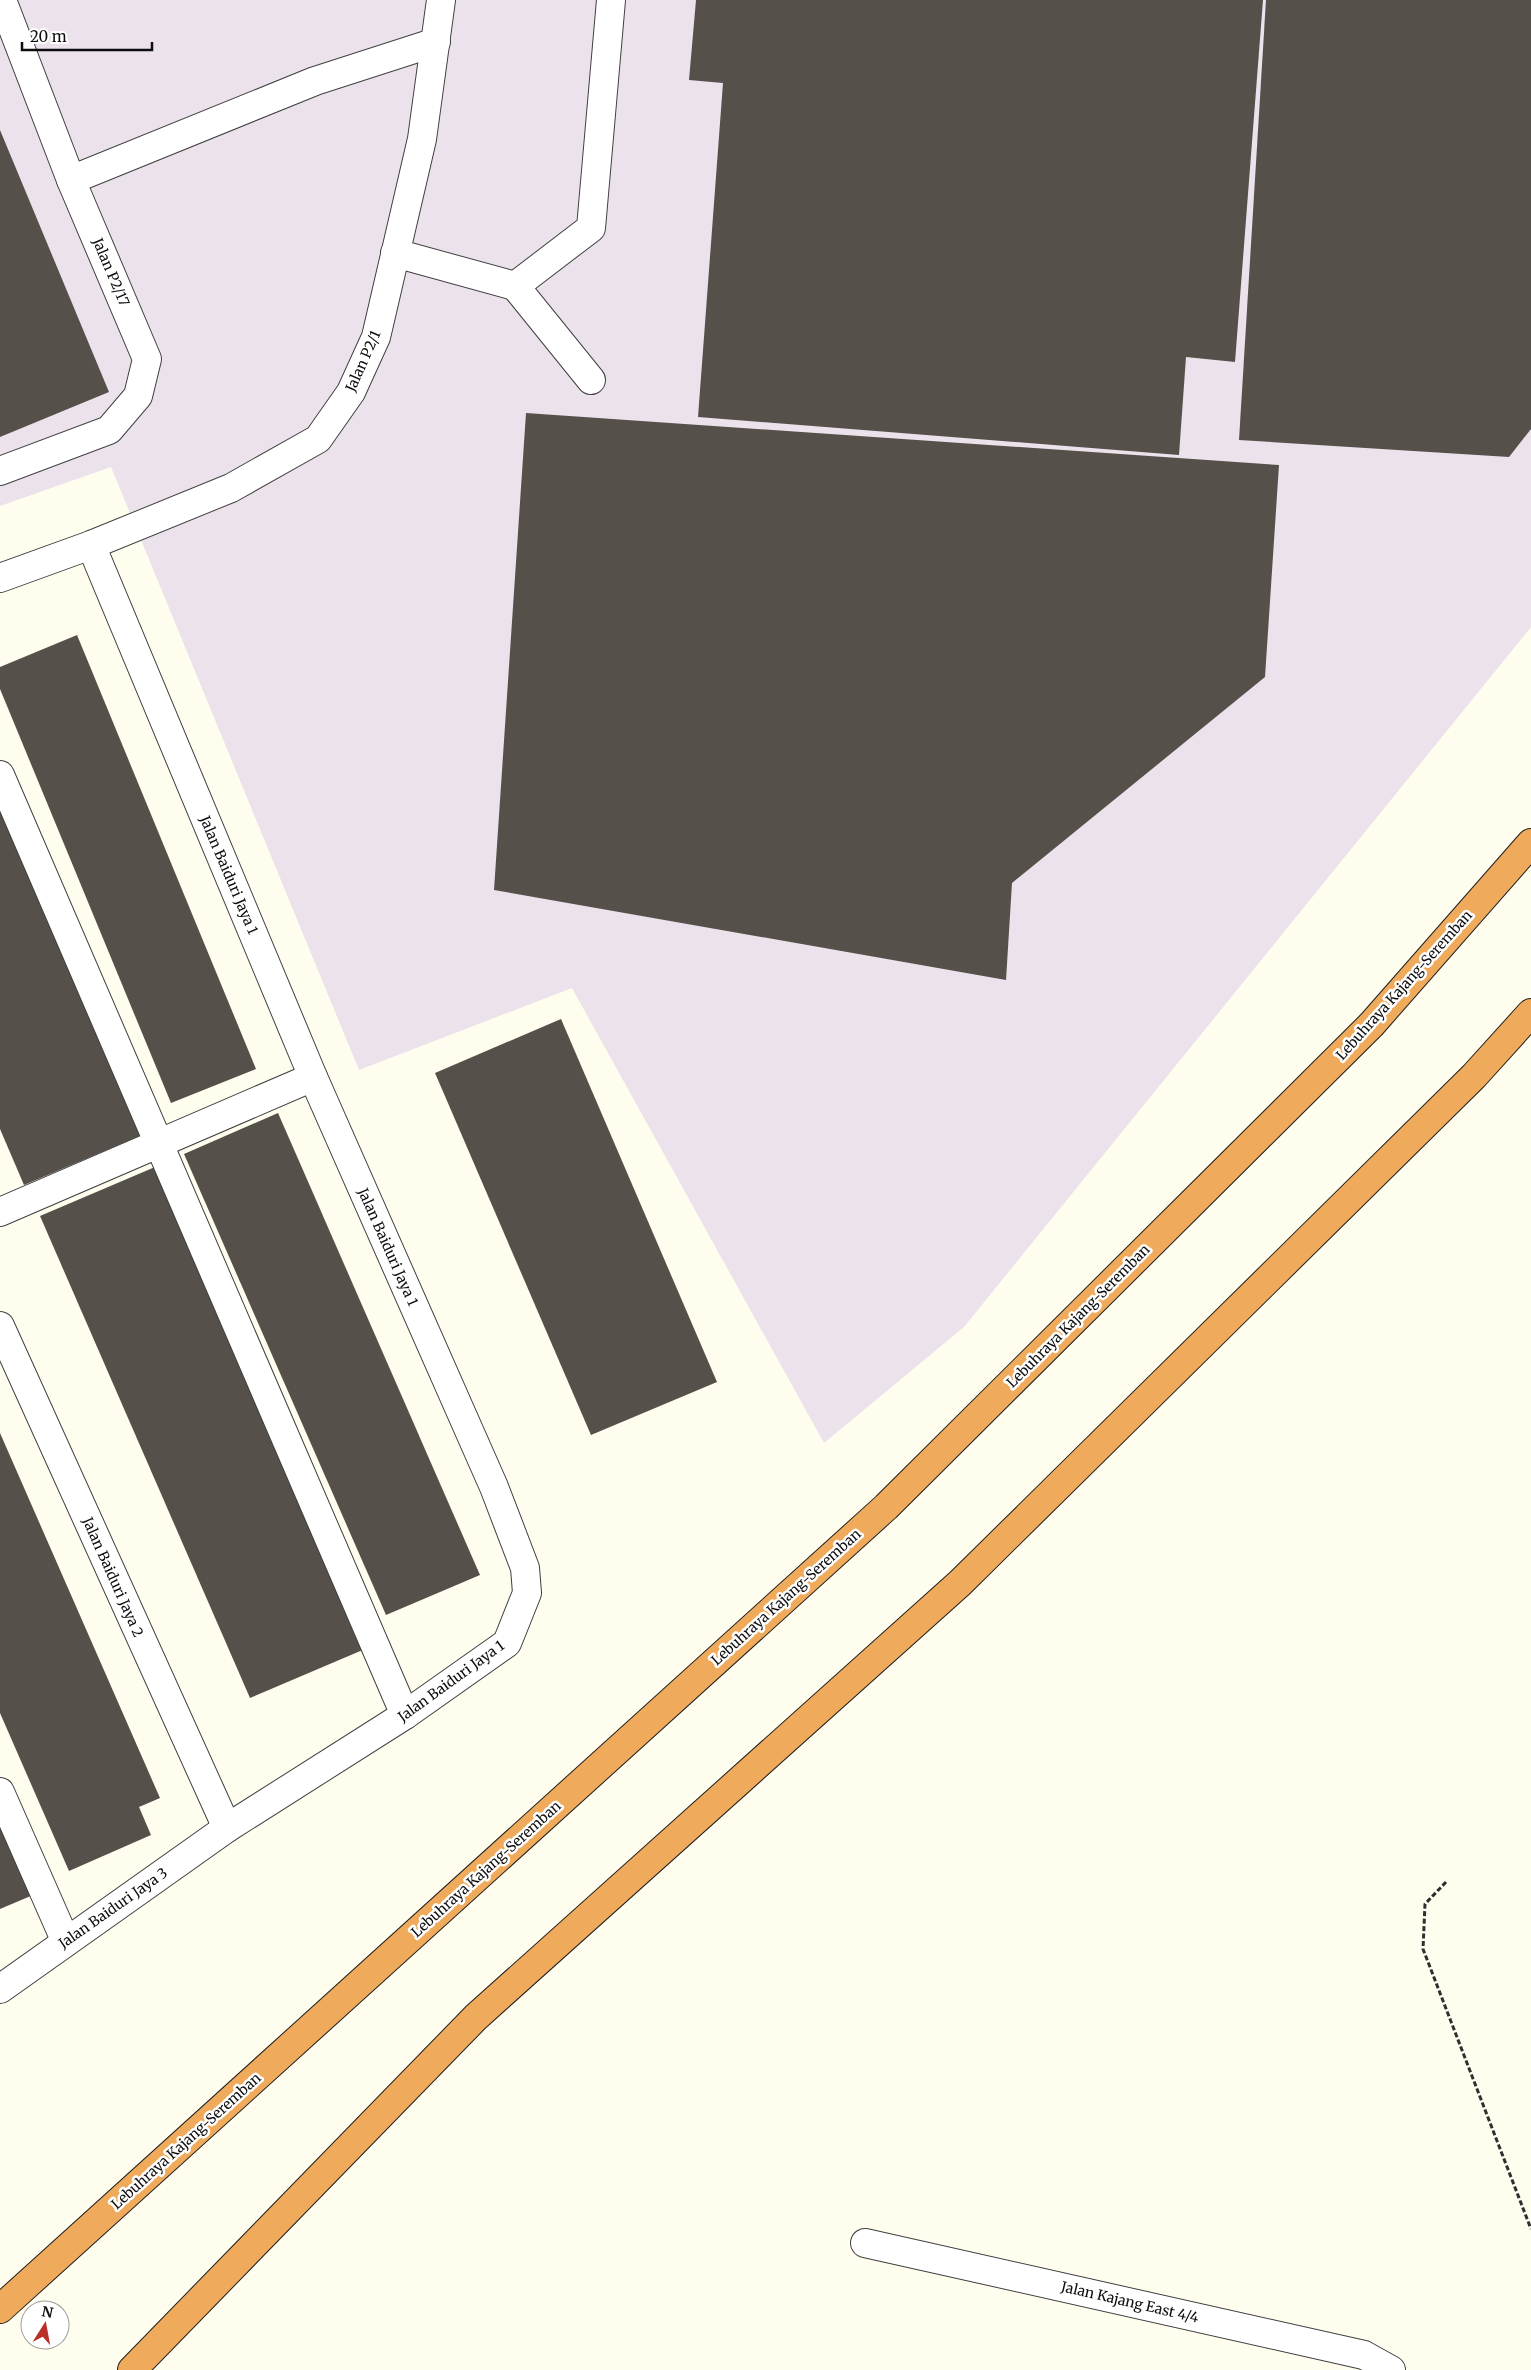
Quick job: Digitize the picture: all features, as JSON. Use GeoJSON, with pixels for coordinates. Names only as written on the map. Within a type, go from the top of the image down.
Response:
{"type":"FeatureCollection","features":[{"type":"Feature","properties":{"kind":"highway","name":"Lebuhraya Kajang-Seremban"},"geometry":{"type":"LineString","coordinates":[[0,2309],[886,1507],[1372,1024],[1531,843]]}},
{"type":"Feature","properties":{"kind":"highway"},"geometry":{"type":"LineString","coordinates":[[132,2370],[476,2017],[960,1583],[1474,1076],[1531,1013]]}},
{"type":"Feature","properties":{"kind":"street","name":"Jalan P2/17"},"geometry":{"type":"LineString","coordinates":[[0,471],[109,430],[138,396],[147,359],[71,180],[2,0]]}},
{"type":"Feature","properties":{"kind":"street","name":"Jalan P2/1"},"geometry":{"type":"LineString","coordinates":[[0,578],[231,488],[318,440],[351,392],[376,337],[422,139],[440,0]]}},
{"type":"Feature","properties":{"kind":"street"},"geometry":{"type":"LineString","coordinates":[[515,286],[591,228],[611,0]]}},
{"type":"Feature","properties":{"kind":"street"},"geometry":{"type":"LineString","coordinates":[[71,180],[315,81],[436,42]]}},
{"type":"Feature","properties":{"kind":"street"},"geometry":{"type":"LineString","coordinates":[[395,253],[515,286],[591,380]]}},
{"type":"Feature","properties":{"kind":"street","name":"Jalan Baiduri Jaya 1"},"geometry":{"type":"LineString","coordinates":[[91,544],[313,1077],[494,1486],[525,1568],[527,1593],[507,1643],[405,1715],[227,1828]]}},
{"type":"Feature","properties":{"kind":"street"},"geometry":{"type":"LineString","coordinates":[[0,775],[405,1715]]}},
{"type":"Feature","properties":{"kind":"street"},"geometry":{"type":"LineString","coordinates":[[0,1212],[313,1077]]}},
{"type":"Feature","properties":{"kind":"street","name":"Jalan Baiduri Jaya 2"},"geometry":{"type":"LineString","coordinates":[[0,1326],[227,1828]]}},
{"type":"Feature","properties":{"kind":"street"},"geometry":{"type":"LineString","coordinates":[[0,1792],[66,1942]]}},
{"type":"Feature","properties":{"kind":"street","name":"Jalan Baiduri Jaya 3"},"geometry":{"type":"LineString","coordinates":[[0,1989],[227,1828]]}},
{"type":"Feature","properties":{"kind":"street","name":"Jalan Kajang East 4/4"},"geometry":{"type":"LineString","coordinates":[[865,2243],[1364,2355],[1391,2370]]}},
{"type":"Feature","properties":{"kind":"path"},"geometry":{"type":"LineString","coordinates":[[1446,1882],[1425,1904],[1423,1949],[1531,2229]]}},
{"type":"Feature","properties":{"kind":"shaded area"},"geometry":{"type":"Polygon","coordinates":[[[0,0],[1531,0],[1531,627],[964,1327],[824,1443],[572,988],[359,1070],[111,467],[0,506],[0,0]]]}},
{"type":"Feature","properties":{"kind":"building"},"geometry":{"type":"Polygon","coordinates":[[[696,0],[1263,0],[1235,362],[1186,357],[1179,455],[698,417],[723,83],[689,80],[696,0]]]}},
{"type":"Feature","properties":{"kind":"building"},"geometry":{"type":"Polygon","coordinates":[[[1266,0],[1531,0],[1531,429],[1509,457],[1239,440],[1266,0]]]}},
{"type":"Feature","properties":{"kind":"building"},"geometry":{"type":"Polygon","coordinates":[[[0,130],[109,392],[0,437],[0,130]]]}},
{"type":"Feature","properties":{"kind":"building"},"geometry":{"type":"Polygon","coordinates":[[[526,413],[1279,465],[1265,677],[1012,883],[1006,980],[494,890],[526,413]]]}},
{"type":"Feature","properties":{"kind":"building"},"geometry":{"type":"Polygon","coordinates":[[[77,635],[256,1069],[171,1103],[0,689],[0,667],[77,635]]]}},
{"type":"Feature","properties":{"kind":"building"},"geometry":{"type":"Polygon","coordinates":[[[0,804],[142,1135],[24,1185],[0,1129],[0,804]]]}},
{"type":"Feature","properties":{"kind":"building"},"geometry":{"type":"Polygon","coordinates":[[[561,1019],[717,1382],[591,1435],[435,1073],[561,1019]]]}},
{"type":"Feature","properties":{"kind":"building"},"geometry":{"type":"Polygon","coordinates":[[[278,1113],[480,1575],[386,1615],[184,1154],[278,1113]]]}},
{"type":"Feature","properties":{"kind":"building"},"geometry":{"type":"Polygon","coordinates":[[[155,1167],[365,1649],[250,1698],[40,1216],[155,1167]]]}},
{"type":"Feature","properties":{"kind":"building"},"geometry":{"type":"Polygon","coordinates":[[[0,1433],[160,1798],[139,1807],[151,1835],[69,1871],[0,1713],[0,1433]]]}},
{"type":"Feature","properties":{"kind":"building"},"geometry":{"type":"Polygon","coordinates":[[[0,1819],[33,1895],[0,1909],[0,1819]]]}}]}
